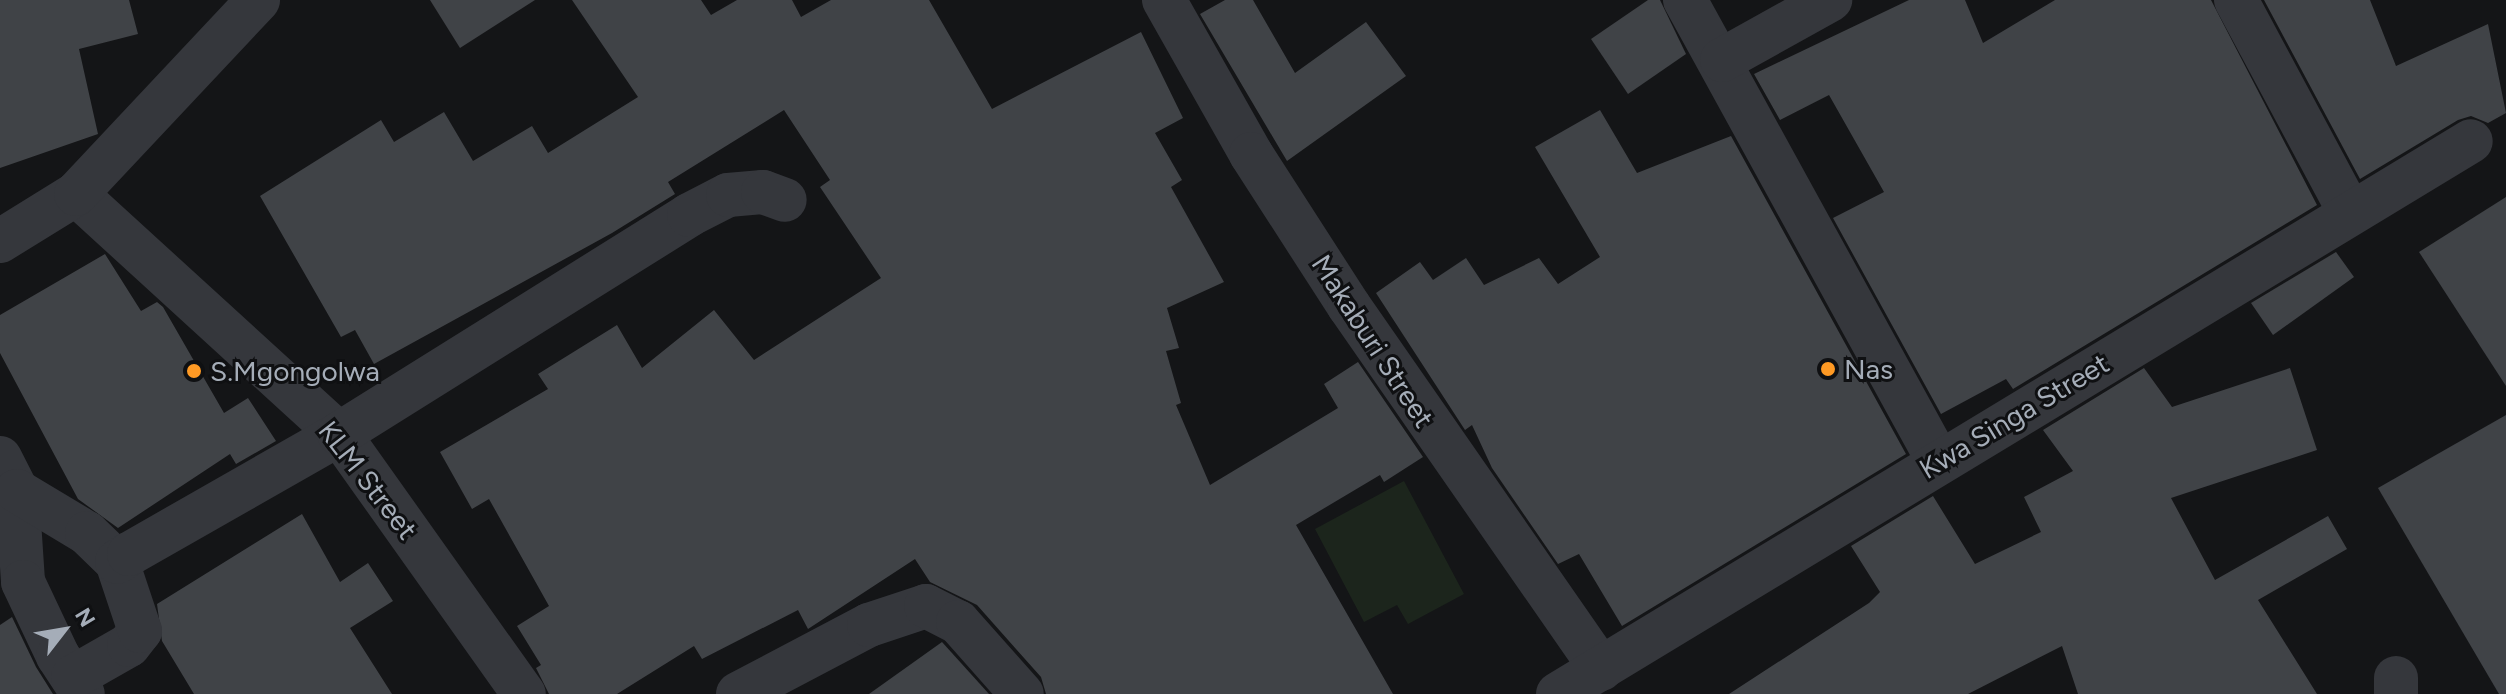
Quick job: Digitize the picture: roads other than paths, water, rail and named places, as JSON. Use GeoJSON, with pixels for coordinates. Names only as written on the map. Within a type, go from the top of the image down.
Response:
{"type":"FeatureCollection","features":[{"type":"Feature","properties":{"kind":"street"},"geometry":{"type":"LineString","coordinates":[[0,241],[76,194],[258,0]]}},
{"type":"Feature","properties":{"kind":"street","name":"Makaburi Street"},"geometry":{"type":"LineString","coordinates":[[1164,0],[1251,154],[1349,306],[1601,669]]}},
{"type":"Feature","properties":{"kind":"street"},"geometry":{"type":"LineString","coordinates":[[1685,0],[1722,60],[1939,462]]}},
{"type":"Feature","properties":{"kind":"street"},"geometry":{"type":"LineString","coordinates":[[1722,60],[1830,0]]}},
{"type":"Feature","properties":{"kind":"street"},"geometry":{"type":"LineString","coordinates":[[2236,0],[2350,213]]}},
{"type":"Feature","properties":{"kind":"street","name":"Kwa Singa Street"},"geometry":{"type":"LineString","coordinates":[[1558,694],[2471,141]]}},
{"type":"Feature","properties":{"kind":"street"},"geometry":{"type":"LineString","coordinates":[[117,562],[339,434],[689,215],[728,195],[763,192],[785,200]]}},
{"type":"Feature","properties":{"kind":"street","name":"KLM Street"},"geometry":{"type":"LineString","coordinates":[[76,194],[339,434],[524,694]]}},
{"type":"Feature","properties":{"kind":"street"},"geometry":{"type":"LineString","coordinates":[[8,475],[87,533],[117,562],[140,631],[129,645],[78,686],[23,582],[8,475]]}},
{"type":"Feature","properties":{"kind":"street"},"geometry":{"type":"LineString","coordinates":[[738,694],[869,625],[926,606],[958,622],[1022,694]]}},
{"type":"Feature","properties":{"kind":"place","name":"Nas"},"geometry":{"type":"Point","coordinates":[1828,369]}},
{"type":"Feature","properties":{"kind":"place","name":"S.Mgongolwa"},"geometry":{"type":"Point","coordinates":[194,371]}}]}
